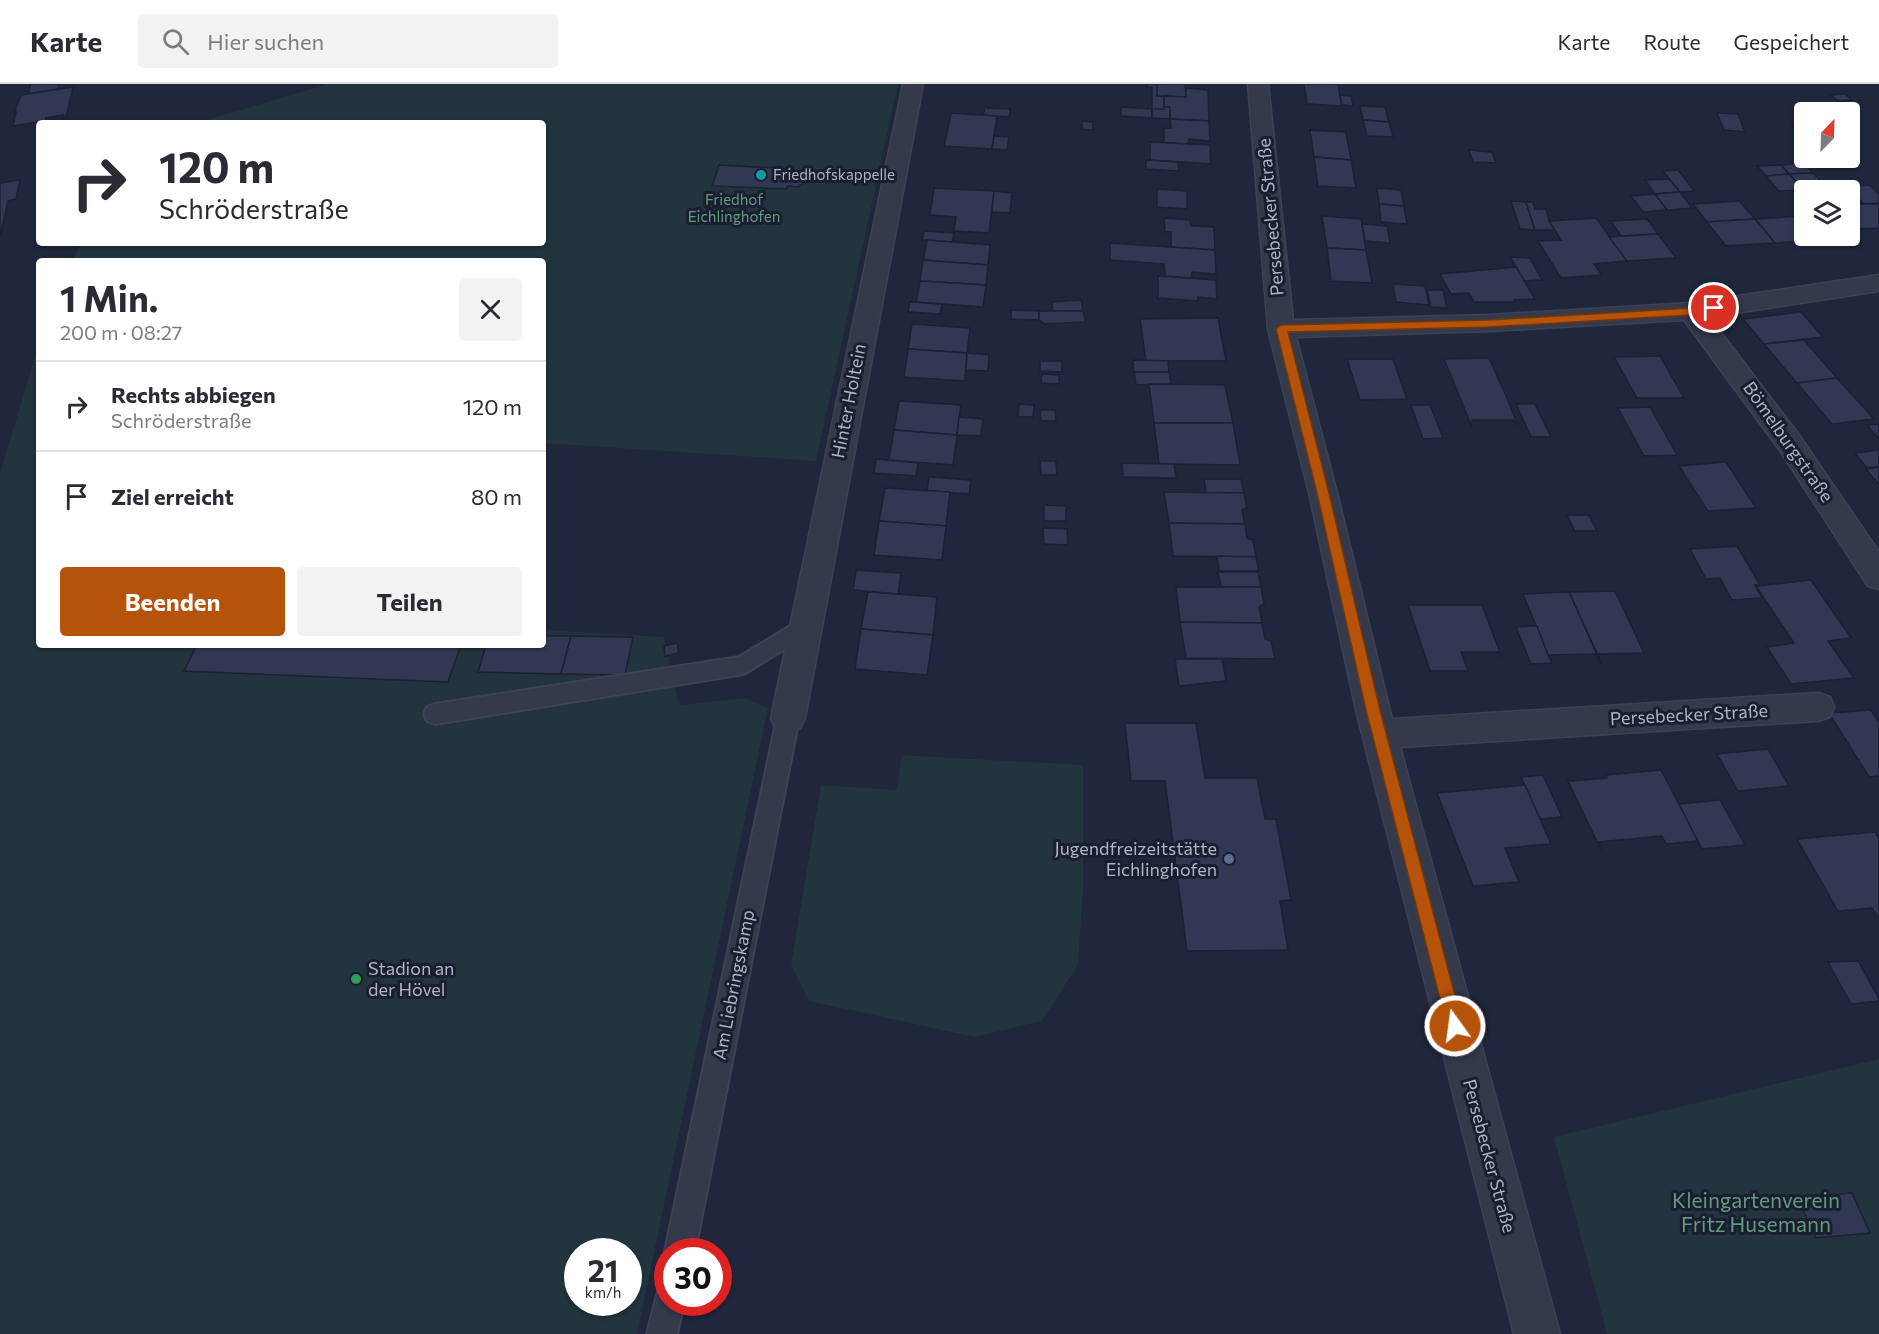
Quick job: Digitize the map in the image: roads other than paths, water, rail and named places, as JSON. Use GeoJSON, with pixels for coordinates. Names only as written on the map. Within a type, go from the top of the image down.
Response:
{"type":"FeatureCollection","features":[{"type":"Feature","properties":{"kind":"street","name":"Hinter Holtein"},"geometry":{"type":"LineString","coordinates":[[788,718],[913,84]]}},
{"type":"Feature","properties":{"kind":"street","name":"Persebecker Straße"},"geometry":{"type":"LineString","coordinates":[[1258,84],[1281,329],[1380,734],[1492,1172],[1537,1334]]}},
{"type":"Feature","properties":{"kind":"street"},"geometry":{"type":"LineString","coordinates":[[1281,329],[1489,323],[1691,311],[1879,284]]}},
{"type":"Feature","properties":{"kind":"street","name":"Bömelburgstraße"},"geometry":{"type":"LineString","coordinates":[[1691,311],[1739,370],[1815,478],[1879,577]]}},
{"type":"Feature","properties":{"kind":"street","name":"Persebecker Straße"},"geometry":{"type":"LineString","coordinates":[[1380,734],[1818,707]]}},
{"type":"Feature","properties":{"kind":"lane"},"geometry":{"type":"LineString","coordinates":[[435,714],[744,665],[808,624]]}},
{"type":"Feature","properties":{"kind":"lane","name":"Am Liebringskamp"},"geometry":{"type":"LineString","coordinates":[[683,1238],[788,718]]}},
{"type":"Feature","properties":{"kind":"lane"},"geometry":{"type":"LineString","coordinates":[[662,1334],[666,1316]]}},
{"type":"Feature","properties":{"kind":"place","name":"Friedhofskappelle"},"geometry":{"type":"Point","coordinates":[761,175]}},
{"type":"Feature","properties":{"kind":"place","name":"Jugendfreizeitstätte Eichlinghofen"},"geometry":{"type":"Point","coordinates":[1229,859]}},
{"type":"Feature","properties":{"kind":"place","name":"Stadion an der Hövel"},"geometry":{"type":"Point","coordinates":[356,979]}},
{"type":"Feature","properties":{"kind":"park label","name":"Friedhof Eichlinghofen"},"geometry":{"type":"Point","coordinates":[734,208]}},
{"type":"Feature","properties":{"kind":"park label","name":"Kleingartenverein Fritz Husemann"},"geometry":{"type":"Point","coordinates":[1756,1213]}}]}
